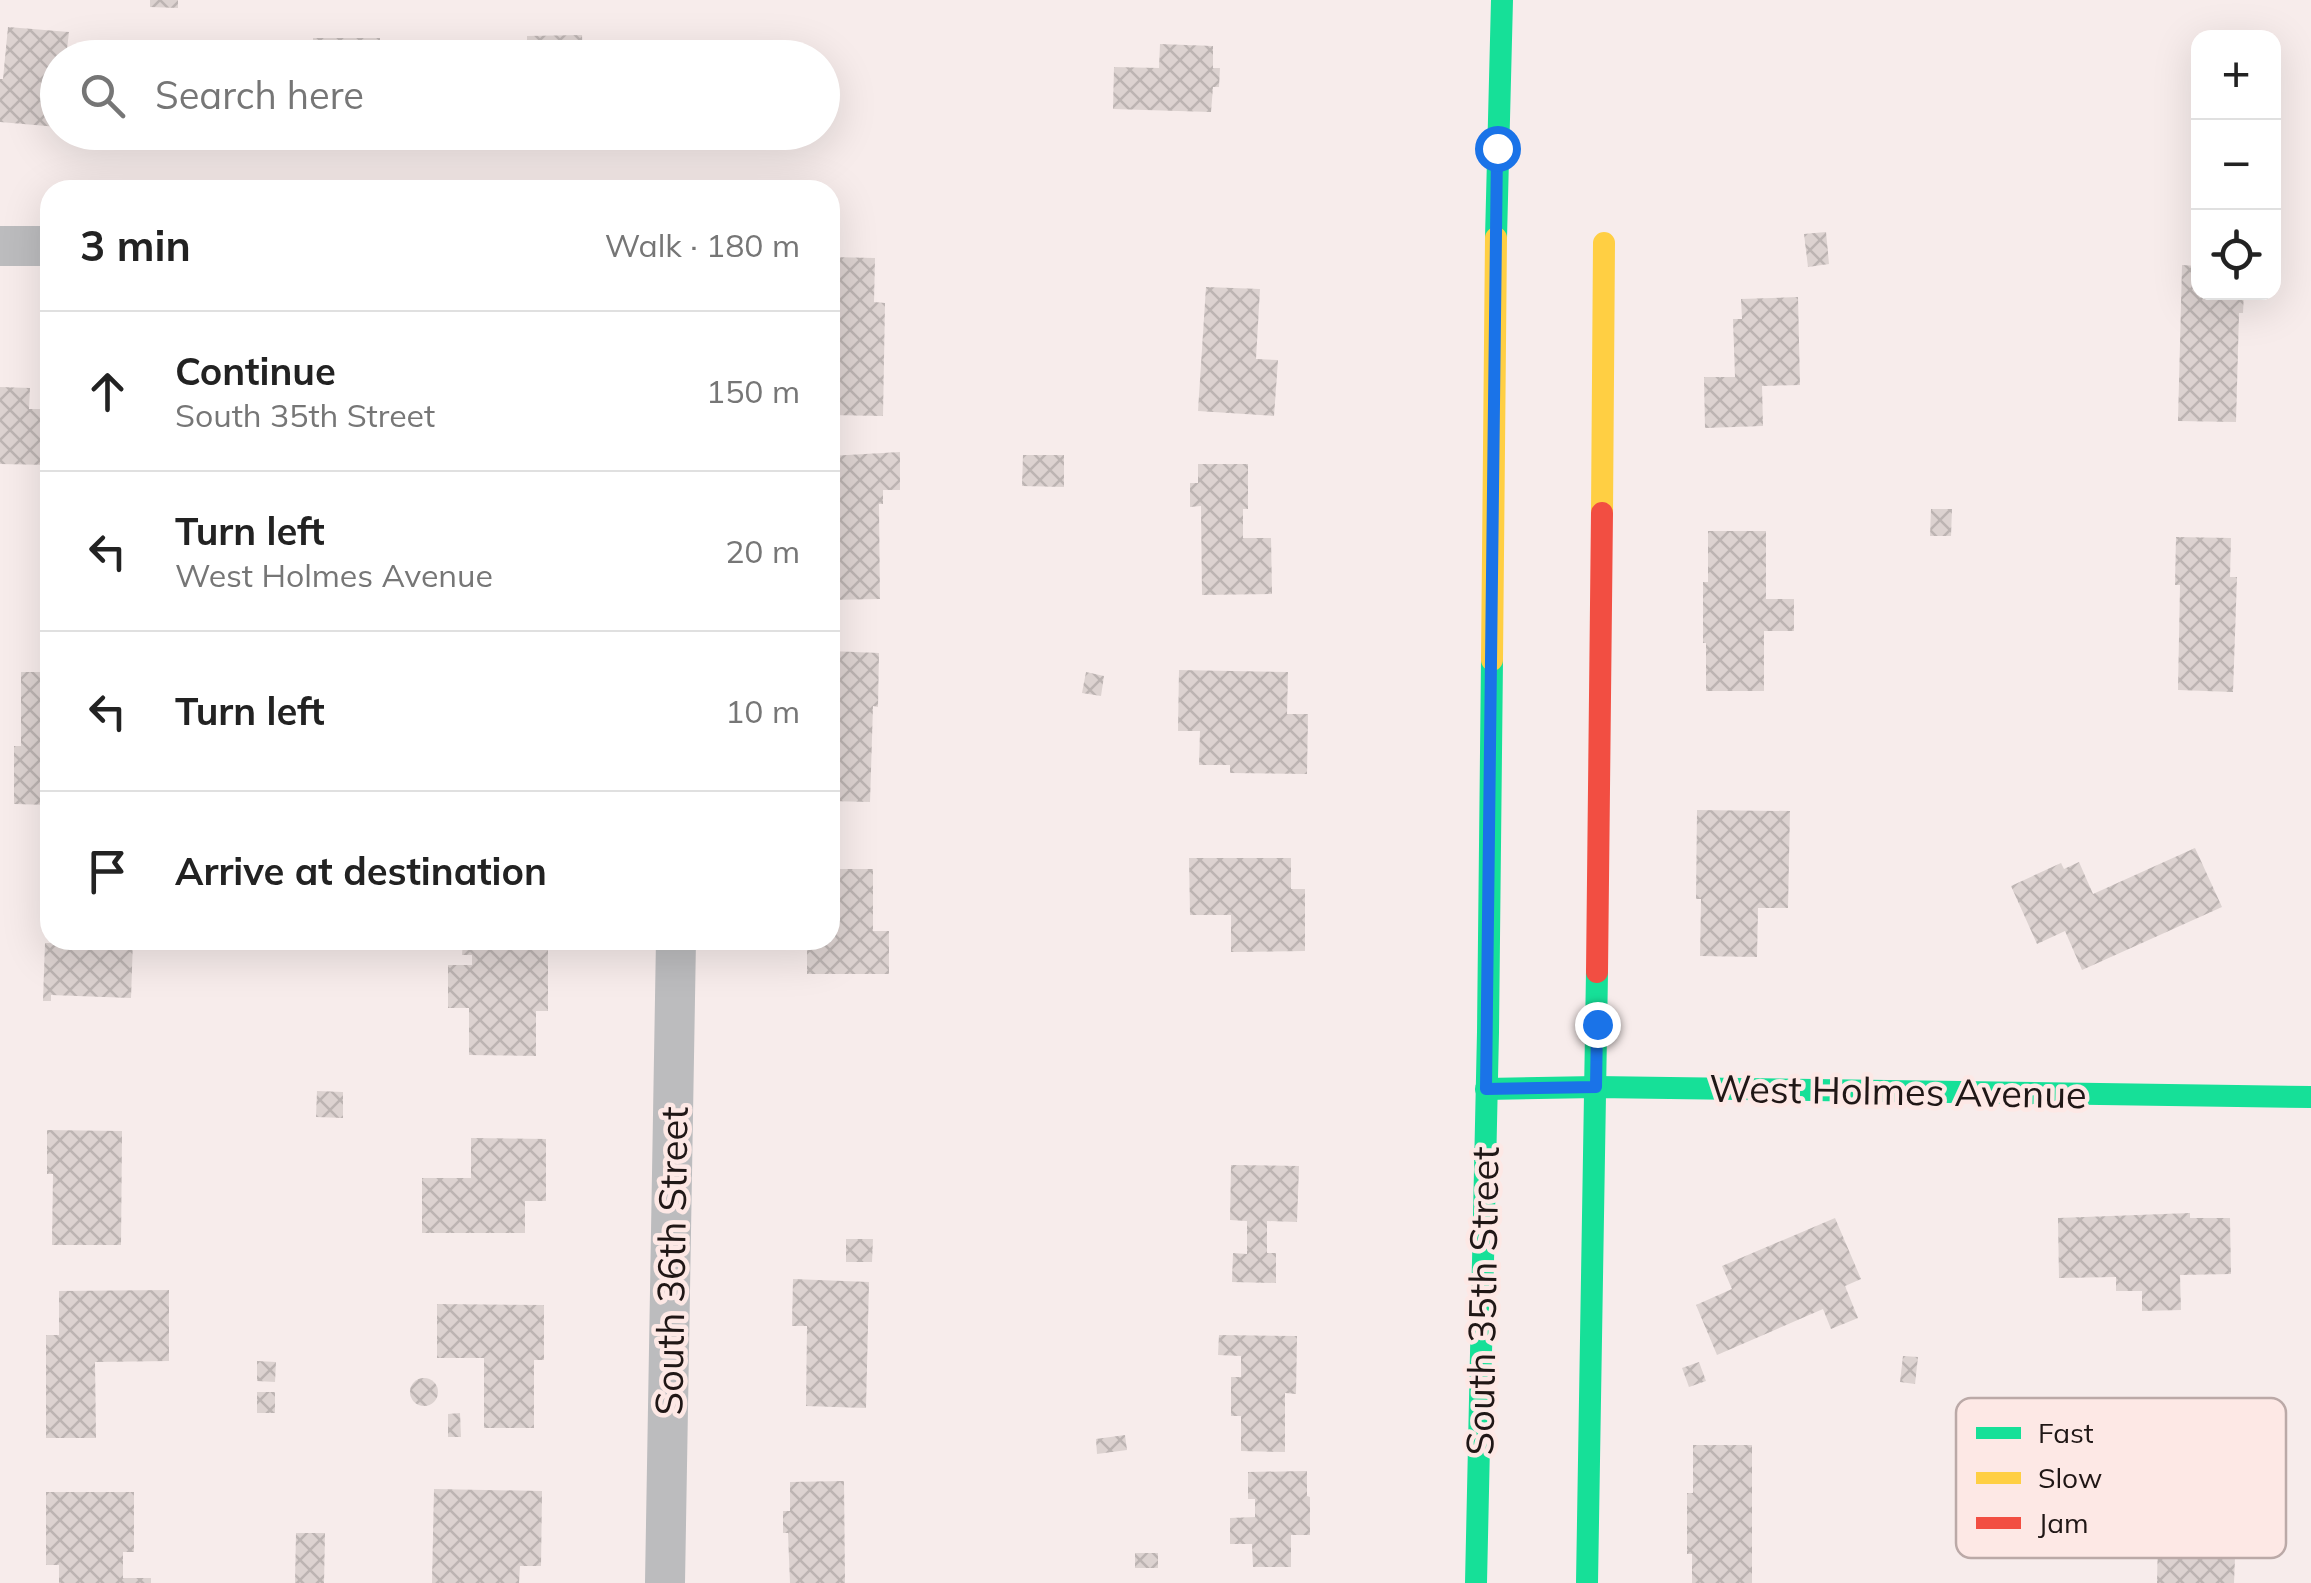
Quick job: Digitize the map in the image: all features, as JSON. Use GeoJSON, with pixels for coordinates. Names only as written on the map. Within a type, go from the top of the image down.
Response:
{"type":"FeatureCollection","features":[{"type":"Feature","properties":{"kind":"street","name":"South 35th Street"},"geometry":{"type":"LineString","coordinates":[[1476,1583],[1502,0]]}},
{"type":"Feature","properties":{"kind":"street"},"geometry":{"type":"LineString","coordinates":[[1587,1583],[1604,243]]}},
{"type":"Feature","properties":{"kind":"street"},"geometry":{"type":"LineString","coordinates":[[0,246],[40,246]]}},
{"type":"Feature","properties":{"kind":"street","name":"South 36th Street"},"geometry":{"type":"LineString","coordinates":[[665,1583],[676,950]]}},
{"type":"Feature","properties":{"kind":"street","name":"West Holmes Avenue"},"geometry":{"type":"LineString","coordinates":[[1486,1089],[1596,1087],[2311,1097]]}},
{"type":"Feature","properties":{"kind":"building"},"geometry":{"type":"Polygon","coordinates":[[[150,0],[178,0],[178,8],[150,7],[150,0]]]}},
{"type":"Feature","properties":{"kind":"building"},"geometry":{"type":"Polygon","coordinates":[[[8,27],[69,32],[68,40],[40,40],[40,125],[0,122],[8,27]]]}},
{"type":"Feature","properties":{"kind":"building"},"geometry":{"type":"Polygon","coordinates":[[[582,35],[582,40],[527,40],[527,36],[582,35]]]}},
{"type":"Feature","properties":{"kind":"building"},"geometry":{"type":"Polygon","coordinates":[[[313,38],[380,38],[380,40],[313,38]]]}},
{"type":"Feature","properties":{"kind":"building"},"geometry":{"type":"Polygon","coordinates":[[[1160,44],[1213,46],[1213,68],[1220,68],[1219,87],[1213,87],[1211,112],[1113,109],[1114,67],[1159,68],[1160,44]]]}},
{"type":"Feature","properties":{"kind":"building"},"geometry":{"type":"Polygon","coordinates":[[[1826,232],[1829,264],[1808,267],[1804,234],[1826,232]]]}},
{"type":"Feature","properties":{"kind":"building"},"geometry":{"type":"Polygon","coordinates":[[[840,257],[875,258],[874,302],[885,303],[883,416],[840,415],[840,257]]]}},
{"type":"Feature","properties":{"kind":"building"},"geometry":{"type":"Polygon","coordinates":[[[2182,265],[2191,266],[2191,300],[2244,300],[2243,313],[2239,313],[2236,422],[2178,421],[2182,265]]]}},
{"type":"Feature","properties":{"kind":"building"},"geometry":{"type":"Polygon","coordinates":[[[1206,287],[1260,289],[1256,359],[1278,360],[1274,416],[1198,411],[1206,287]]]}},
{"type":"Feature","properties":{"kind":"building"},"geometry":{"type":"Polygon","coordinates":[[[1798,297],[1800,385],[1762,386],[1763,426],[1705,428],[1704,377],[1735,377],[1733,319],[1742,319],[1741,299],[1798,297]]]}},
{"type":"Feature","properties":{"kind":"building"},"geometry":{"type":"Polygon","coordinates":[[[0,387],[30,388],[29,409],[40,409],[40,465],[0,464],[0,387]]]}},
{"type":"Feature","properties":{"kind":"building"},"geometry":{"type":"Polygon","coordinates":[[[900,452],[900,490],[883,490],[883,504],[879,504],[880,599],[840,600],[840,455],[900,452]]]}},
{"type":"Feature","properties":{"kind":"building"},"geometry":{"type":"Polygon","coordinates":[[[1023,455],[1064,455],[1064,487],[1022,486],[1023,455]]]}},
{"type":"Feature","properties":{"kind":"building"},"geometry":{"type":"Polygon","coordinates":[[[1198,464],[1248,464],[1248,509],[1243,509],[1243,538],[1271,538],[1272,594],[1202,595],[1201,506],[1190,507],[1190,483],[1198,483],[1198,464]]]}},
{"type":"Feature","properties":{"kind":"building"},"geometry":{"type":"Polygon","coordinates":[[[1931,509],[1952,509],[1951,536],[1930,536],[1931,509]]]}},
{"type":"Feature","properties":{"kind":"building"},"geometry":{"type":"Polygon","coordinates":[[[1708,531],[1766,531],[1766,599],[1794,599],[1794,631],[1764,631],[1764,691],[1706,691],[1703,582],[1708,582],[1708,531]]]}},
{"type":"Feature","properties":{"kind":"building"},"geometry":{"type":"Polygon","coordinates":[[[2176,537],[2231,538],[2230,577],[2237,577],[2233,692],[2178,690],[2180,585],[2175,585],[2176,537]]]}},
{"type":"Feature","properties":{"kind":"building"},"geometry":{"type":"Polygon","coordinates":[[[840,651],[879,653],[870,802],[840,801],[840,651]]]}},
{"type":"Feature","properties":{"kind":"building"},"geometry":{"type":"Polygon","coordinates":[[[1179,670],[1288,672],[1287,714],[1308,714],[1307,774],[1230,773],[1230,765],[1199,765],[1200,731],[1178,731],[1179,670]]]}},
{"type":"Feature","properties":{"kind":"building"},"geometry":{"type":"Polygon","coordinates":[[[21,672],[40,672],[40,805],[14,804],[14,746],[21,746],[21,672]]]}},
{"type":"Feature","properties":{"kind":"building"},"geometry":{"type":"Polygon","coordinates":[[[1086,672],[1104,676],[1101,696],[1082,693],[1086,672]]]}},
{"type":"Feature","properties":{"kind":"building"},"geometry":{"type":"Polygon","coordinates":[[[1697,810],[1790,811],[1788,908],[1758,908],[1757,957],[1700,956],[1697,810]]]}},
{"type":"Feature","properties":{"kind":"building"},"geometry":{"type":"Polygon","coordinates":[[[2195,848],[2222,907],[2082,970],[2065,931],[2037,944],[2011,886],[2061,863],[2064,869],[2079,862],[2093,894],[2195,848]]]}},
{"type":"Feature","properties":{"kind":"building"},"geometry":{"type":"Polygon","coordinates":[[[1189,858],[1291,858],[1291,889],[1305,889],[1305,951],[1231,952],[1231,915],[1190,915],[1189,858]]]}},
{"type":"Feature","properties":{"kind":"building"},"geometry":{"type":"Polygon","coordinates":[[[840,869],[873,869],[873,931],[889,931],[889,974],[807,974],[807,950],[840,950],[840,869]]]}},
{"type":"Feature","properties":{"kind":"building"},"geometry":{"type":"Polygon","coordinates":[[[45,950],[133,950],[131,998],[51,995],[51,1001],[43,1001],[45,950]]]}},
{"type":"Feature","properties":{"kind":"building"},"geometry":{"type":"Polygon","coordinates":[[[462,950],[548,950],[548,1011],[536,1011],[536,1056],[469,1055],[469,1008],[448,1008],[448,965],[472,965],[472,955],[462,955],[462,950]]]}},
{"type":"Feature","properties":{"kind":"building"},"geometry":{"type":"Polygon","coordinates":[[[317,1091],[343,1092],[343,1118],[316,1117],[317,1091]]]}},
{"type":"Feature","properties":{"kind":"building"},"geometry":{"type":"Polygon","coordinates":[[[47,1130],[122,1131],[121,1245],[52,1245],[53,1174],[47,1174],[47,1130]]]}},
{"type":"Feature","properties":{"kind":"building"},"geometry":{"type":"Polygon","coordinates":[[[471,1138],[546,1139],[546,1201],[525,1201],[525,1233],[422,1233],[422,1178],[471,1178],[471,1138]]]}},
{"type":"Feature","properties":{"kind":"building"},"geometry":{"type":"Polygon","coordinates":[[[1231,1165],[1299,1166],[1297,1222],[1267,1221],[1267,1253],[1276,1253],[1276,1283],[1232,1282],[1233,1253],[1247,1254],[1247,1221],[1230,1220],[1231,1165]]]}},
{"type":"Feature","properties":{"kind":"building"},"geometry":{"type":"Polygon","coordinates":[[[2190,1213],[2190,1218],[2230,1218],[2231,1274],[2180,1275],[2181,1310],[2142,1311],[2142,1291],[2116,1291],[2116,1277],[2059,1278],[2058,1218],[2190,1213]]]}},
{"type":"Feature","properties":{"kind":"building"},"geometry":{"type":"Polygon","coordinates":[[[1835,1218],[1861,1279],[1845,1286],[1858,1318],[1831,1329],[1823,1309],[1717,1355],[1696,1305],[1732,1289],[1722,1266],[1835,1218]]]}},
{"type":"Feature","properties":{"kind":"building"},"geometry":{"type":"Polygon","coordinates":[[[846,1239],[873,1239],[872,1262],[846,1262],[846,1239]]]}},
{"type":"Feature","properties":{"kind":"building"},"geometry":{"type":"Polygon","coordinates":[[[793,1279],[869,1282],[866,1408],[806,1406],[807,1326],[792,1326],[793,1279]]]}},
{"type":"Feature","properties":{"kind":"building"},"geometry":{"type":"Polygon","coordinates":[[[169,1290],[169,1361],[95,1362],[96,1438],[46,1438],[46,1335],[59,1335],[59,1291],[169,1290]]]}},
{"type":"Feature","properties":{"kind":"building"},"geometry":{"type":"Polygon","coordinates":[[[437,1304],[544,1305],[544,1360],[534,1360],[534,1428],[484,1428],[484,1358],[437,1358],[437,1304]]]}},
{"type":"Feature","properties":{"kind":"building"},"geometry":{"type":"Polygon","coordinates":[[[1219,1335],[1297,1336],[1296,1394],[1285,1393],[1285,1452],[1241,1451],[1241,1416],[1231,1416],[1231,1377],[1241,1377],[1241,1356],[1218,1355],[1219,1335]]]}},
{"type":"Feature","properties":{"kind":"building"},"geometry":{"type":"Polygon","coordinates":[[[1903,1356],[1918,1357],[1915,1384],[1900,1382],[1903,1356]]]}},
{"type":"Feature","properties":{"kind":"building"},"geometry":{"type":"Polygon","coordinates":[[[257,1361],[276,1362],[275,1382],[257,1381],[257,1361]]]}},
{"type":"Feature","properties":{"kind":"building"},"geometry":{"type":"Polygon","coordinates":[[[1699,1362],[1706,1381],[1689,1387],[1682,1368],[1699,1362]]]}},
{"type":"Feature","properties":{"kind":"building"},"geometry":{"type":"Polygon","coordinates":[[[424,1378],[434,1382],[438,1392],[434,1402],[424,1406],[414,1402],[410,1392],[414,1382],[424,1378]]]}},
{"type":"Feature","properties":{"kind":"building"},"geometry":{"type":"Polygon","coordinates":[[[257,1392],[275,1392],[275,1413],[257,1413],[257,1392]]]}},
{"type":"Feature","properties":{"kind":"building"},"geometry":{"type":"Polygon","coordinates":[[[460,1413],[461,1437],[448,1437],[448,1414],[460,1413]]]}},
{"type":"Feature","properties":{"kind":"building"},"geometry":{"type":"Polygon","coordinates":[[[1125,1435],[1127,1450],[1097,1454],[1096,1439],[1125,1435]]]}},
{"type":"Feature","properties":{"kind":"building"},"geometry":{"type":"Polygon","coordinates":[[[1693,1445],[1752,1445],[1752,1583],[1692,1583],[1692,1554],[1687,1554],[1687,1493],[1693,1493],[1693,1445]]]}},
{"type":"Feature","properties":{"kind":"building"},"geometry":{"type":"Polygon","coordinates":[[[1307,1471],[1310,1535],[1291,1535],[1291,1567],[1253,1567],[1252,1544],[1230,1544],[1230,1518],[1255,1517],[1255,1499],[1248,1499],[1248,1472],[1307,1471]]]}},
{"type":"Feature","properties":{"kind":"building"},"geometry":{"type":"Polygon","coordinates":[[[844,1481],[845,1583],[790,1583],[783,1511],[790,1511],[790,1482],[844,1481]]]}},
{"type":"Feature","properties":{"kind":"building"},"geometry":{"type":"Polygon","coordinates":[[[434,1489],[542,1491],[541,1566],[520,1566],[519,1583],[432,1583],[434,1489]]]}},
{"type":"Feature","properties":{"kind":"building"},"geometry":{"type":"Polygon","coordinates":[[[46,1492],[134,1492],[134,1552],[123,1552],[123,1578],[151,1578],[151,1583],[59,1583],[59,1565],[46,1565],[46,1492]]]}},
{"type":"Feature","properties":{"kind":"building"},"geometry":{"type":"Polygon","coordinates":[[[296,1533],[325,1533],[324,1583],[295,1583],[296,1533]]]}},
{"type":"Feature","properties":{"kind":"building"},"geometry":{"type":"Polygon","coordinates":[[[1135,1553],[1158,1553],[1158,1568],[1135,1568],[1135,1553]]]}},
{"type":"Feature","properties":{"kind":"building"},"geometry":{"type":"Polygon","coordinates":[[[2158,1558],[2235,1558],[2234,1583],[2157,1583],[2158,1558]]]}},
{"type":"Feature","properties":{"kind":"traffic: fast"},"geometry":{"type":"LineString","coordinates":[[1496,238],[1502,0]]}},
{"type":"Feature","properties":{"kind":"traffic: fast"},"geometry":{"type":"LineString","coordinates":[[1476,1583],[1492,660]]}},
{"type":"Feature","properties":{"kind":"traffic: fast"},"geometry":{"type":"LineString","coordinates":[[1587,1583],[1597,972]]}},
{"type":"Feature","properties":{"kind":"traffic: fast"},"geometry":{"type":"LineString","coordinates":[[1486,1089],[1596,1087],[2311,1097]]}},
{"type":"Feature","properties":{"kind":"traffic: slow"},"geometry":{"type":"LineString","coordinates":[[1492,660],[1496,238]]}},
{"type":"Feature","properties":{"kind":"traffic: slow"},"geometry":{"type":"LineString","coordinates":[[1602,513],[1604,243]]}},
{"type":"Feature","properties":{"kind":"traffic: jam"},"geometry":{"type":"LineString","coordinates":[[1597,972],[1602,513]]}},
{"type":"Feature","properties":{"kind":"route"},"geometry":{"type":"LineString","coordinates":[[1497,148],[1486,1089],[1596,1087],[1597,1024]]}}]}
